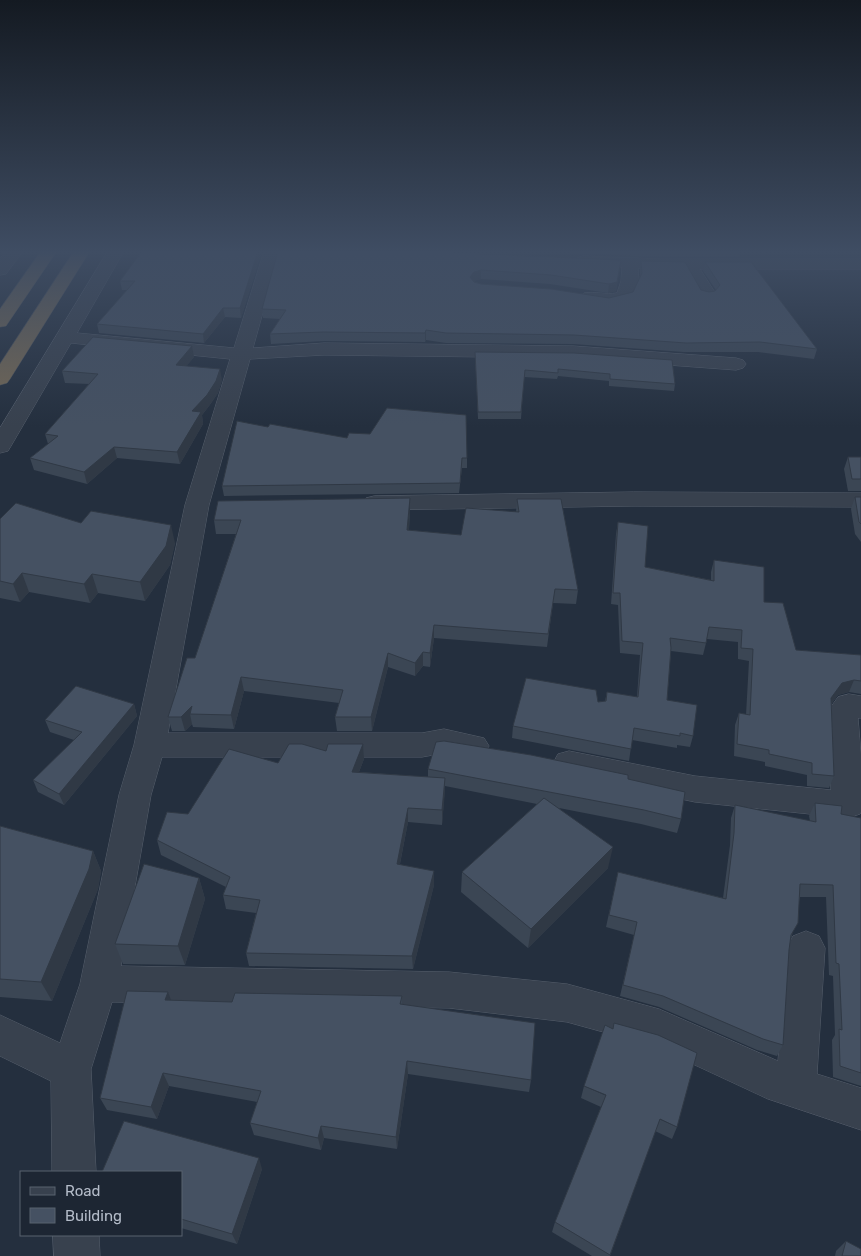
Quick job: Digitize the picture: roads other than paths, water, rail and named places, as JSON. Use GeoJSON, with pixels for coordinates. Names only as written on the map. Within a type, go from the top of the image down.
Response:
{"type":"FeatureCollection","features":[{"type":"Feature","properties":{"kind":"highway"},"geometry":{"type":"LineString","coordinates":[[0,322],[9,310]]}},
{"type":"Feature","properties":{"kind":"highway"},"geometry":{"type":"LineString","coordinates":[[0,379],[44,310]]}},
{"type":"Feature","properties":{"kind":"street"},"geometry":{"type":"LineString","coordinates":[[0,446],[81,310]]}},
{"type":"Feature","properties":{"kind":"street"},"geometry":{"type":"LineString","coordinates":[[74,1171],[71,1069],[99,984],[135,795],[150,745],[241,354],[254,310]]}},
{"type":"Feature","properties":{"kind":"street"},"geometry":{"type":"LineString","coordinates":[[64,337],[241,354],[324,349],[554,351],[736,364]]}},
{"type":"Feature","properties":{"kind":"street"},"geometry":{"type":"LineString","coordinates":[[356,503],[634,499],[861,500]]}},
{"type":"Feature","properties":{"kind":"street"},"geometry":{"type":"LineString","coordinates":[[540,757],[695,789],[848,804],[843,711],[849,705],[861,707]]}},
{"type":"Feature","properties":{"kind":"street"},"geometry":{"type":"LineString","coordinates":[[150,745],[422,745],[444,741],[502,751]]}},
{"type":"Feature","properties":{"kind":"street"},"geometry":{"type":"LineString","coordinates":[[796,1087],[806,948]]}},
{"type":"Feature","properties":{"kind":"street"},"geometry":{"type":"LineString","coordinates":[[99,984],[449,990],[567,1003],[659,1028],[768,1078],[861,1109]]}},
{"type":"Feature","properties":{"kind":"street"},"geometry":{"type":"LineString","coordinates":[[0,1035],[71,1069]]}},
{"type":"Feature","properties":{"kind":"street"},"geometry":{"type":"LineString","coordinates":[[76,1236],[77,1256]]}}]}
